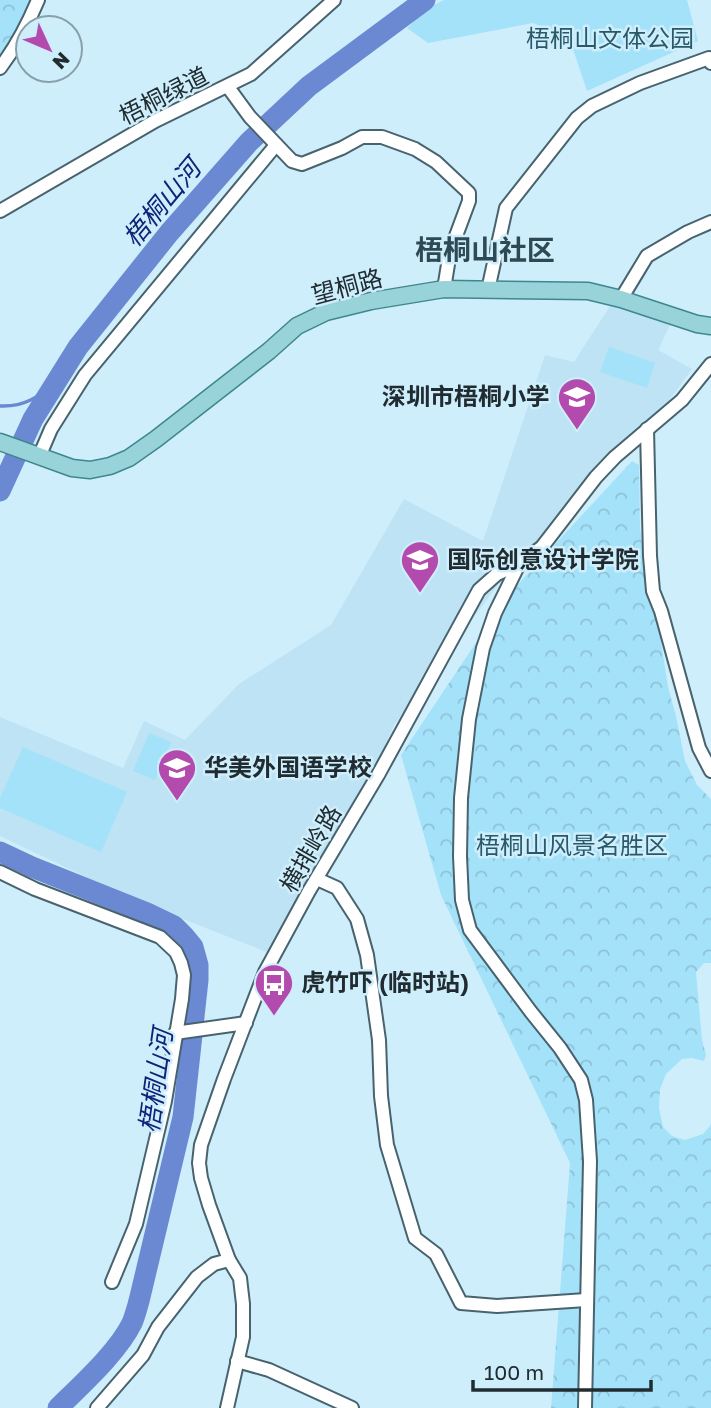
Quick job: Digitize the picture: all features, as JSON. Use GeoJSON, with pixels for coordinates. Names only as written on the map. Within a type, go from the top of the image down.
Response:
{"type":"FeatureCollection","features":[{"type":"Feature","properties":{"kind":"main road","name":"望桐路"},"geometry":{"type":"LineString","coordinates":[[4,443],[72,468],[90,470],[110,466],[129,458],[156,439],[297,326],[326,312],[444,289],[588,291],[711,326]]}},
{"type":"Feature","properties":{"kind":"street"},"geometry":{"type":"LineString","coordinates":[[0,68],[16,45],[38,0]]}},
{"type":"Feature","properties":{"kind":"street","name":"梧桐绿道"},"geometry":{"type":"LineString","coordinates":[[0,211],[155,121],[251,74],[334,0]]}},
{"type":"Feature","properties":{"kind":"street"},"geometry":{"type":"LineString","coordinates":[[488,290],[506,208],[577,118],[592,106],[640,83],[709,58],[711,63]]}},
{"type":"Feature","properties":{"kind":"street"},"geometry":{"type":"LineString","coordinates":[[228,87],[250,117],[292,161],[302,164],[362,137],[382,137],[415,149],[436,162],[469,193],[469,201],[450,252],[444,289]]}},
{"type":"Feature","properties":{"kind":"street"},"geometry":{"type":"LineString","coordinates":[[39,457],[51,429],[85,375],[273,143]]}},
{"type":"Feature","properties":{"kind":"street"},"geometry":{"type":"LineString","coordinates":[[621,299],[647,256],[711,222]]}},
{"type":"Feature","properties":{"kind":"street","name":"横排岭路"},"geometry":{"type":"LineString","coordinates":[[227,1408],[243,1337],[243,1304],[240,1278],[229,1260],[209,1206],[199,1163],[201,1145],[265,972],[378,775],[479,590],[497,574],[519,564],[542,547],[596,477],[615,457],[682,400],[711,364]]}},
{"type":"Feature","properties":{"kind":"street"},"geometry":{"type":"LineString","coordinates":[[647,429],[653,591],[711,771]]}},
{"type":"Feature","properties":{"kind":"street"},"geometry":{"type":"LineString","coordinates":[[519,564],[495,613],[483,648],[469,719],[461,797],[462,900],[470,930],[560,1048],[581,1080],[586,1100],[590,1161],[585,1408]]}},
{"type":"Feature","properties":{"kind":"street"},"geometry":{"type":"LineString","coordinates":[[0,872],[35,889],[160,937],[176,952],[181,963],[184,975],[182,999],[165,1101],[136,1224],[112,1282]]}},
{"type":"Feature","properties":{"kind":"street"},"geometry":{"type":"LineString","coordinates":[[317,879],[337,888],[357,919],[368,955],[379,1040],[387,1145],[415,1238],[436,1254],[461,1303],[497,1306],[586,1300]]}},
{"type":"Feature","properties":{"kind":"street"},"geometry":{"type":"LineString","coordinates":[[175,1033],[246,1023]]}},
{"type":"Feature","properties":{"kind":"street"},"geometry":{"type":"LineString","coordinates":[[97,1408],[143,1355],[158,1327],[197,1277],[214,1264],[229,1260]]}},
{"type":"Feature","properties":{"kind":"street"},"geometry":{"type":"LineString","coordinates":[[237,1361],[268,1370],[352,1408]]}},
{"type":"Feature","properties":{"kind":"shaded area","name":"华美外国语学校"},"geometry":{"type":"Polygon","coordinates":[[[612,303],[673,319],[658,350],[692,369],[667,403],[604,458],[540,541],[514,563],[394,725],[384,748],[269,953],[130,898],[0,836],[0,717],[123,768],[144,721],[185,740],[239,684],[331,625],[404,499],[483,541],[545,355],[574,362],[612,303]]]}},
{"type":"Feature","properties":{"kind":"green space"},"geometry":{"type":"Polygon","coordinates":[[[0,0],[34,0],[26,14],[14,14],[14,37],[0,63],[0,0]]]}},
{"type":"Feature","properties":{"kind":"green space","name":"梧桐山文体公园"},"geometry":{"type":"Polygon","coordinates":[[[444,0],[687,0],[698,41],[587,91],[570,40],[533,23],[428,43],[407,28],[428,8],[444,0]]]}},
{"type":"Feature","properties":{"kind":"green space"},"geometry":{"type":"Polygon","coordinates":[[[609,347],[655,363],[647,388],[600,372],[609,347]]]}},
{"type":"Feature","properties":{"kind":"green space","name":"梧桐山风景名胜区"},"geometry":{"type":"Polygon","coordinates":[[[632,461],[639,465],[640,528],[650,603],[658,623],[668,687],[685,761],[697,785],[711,799],[711,963],[704,963],[696,972],[702,1040],[706,1055],[704,1061],[682,1059],[666,1074],[660,1089],[659,1108],[663,1127],[672,1136],[685,1140],[703,1134],[711,1122],[711,1408],[551,1408],[570,1163],[441,895],[401,755],[521,581],[632,461]]]}},
{"type":"Feature","properties":{"kind":"green space"},"geometry":{"type":"Polygon","coordinates":[[[149,733],[171,742],[155,780],[133,771],[149,733]]]}},
{"type":"Feature","properties":{"kind":"green space"},"geometry":{"type":"Polygon","coordinates":[[[23,747],[127,792],[101,852],[0,808],[0,798],[23,747]]]}},
{"type":"Feature","properties":{"kind":"waterway","name":"梧桐山河"},"geometry":{"type":"LineString","coordinates":[[0,491],[33,419],[78,347],[169,233],[249,142],[309,86],[425,0]]}},
{"type":"Feature","properties":{"kind":"waterway"},"geometry":{"type":"LineString","coordinates":[[0,406],[17,405],[31,400],[56,382]]}},
{"type":"Feature","properties":{"kind":"waterway","name":"梧桐山河"},"geometry":{"type":"LineString","coordinates":[[0,852],[174,926],[193,947],[198,965],[183,1117],[135,1315],[126,1334],[108,1357],[58,1408]]}},
{"type":"Feature","properties":{"kind":"place","name":"深圳市梧桐小学"},"geometry":{"type":"Point","coordinates":[577,431]}},
{"type":"Feature","properties":{"kind":"place","name":"国际创意设计学院"},"geometry":{"type":"Point","coordinates":[420,594]}},
{"type":"Feature","properties":{"kind":"place","name":"华美外国语学校"},"geometry":{"type":"Point","coordinates":[177,802]}},
{"type":"Feature","properties":{"kind":"place","name":"虎竹吓 (临时站)"},"geometry":{"type":"Point","coordinates":[274,1017]}},
{"type":"Feature","properties":{"kind":"district","name":"梧桐山社区"},"geometry":{"type":"Point","coordinates":[485,250]}}]}
